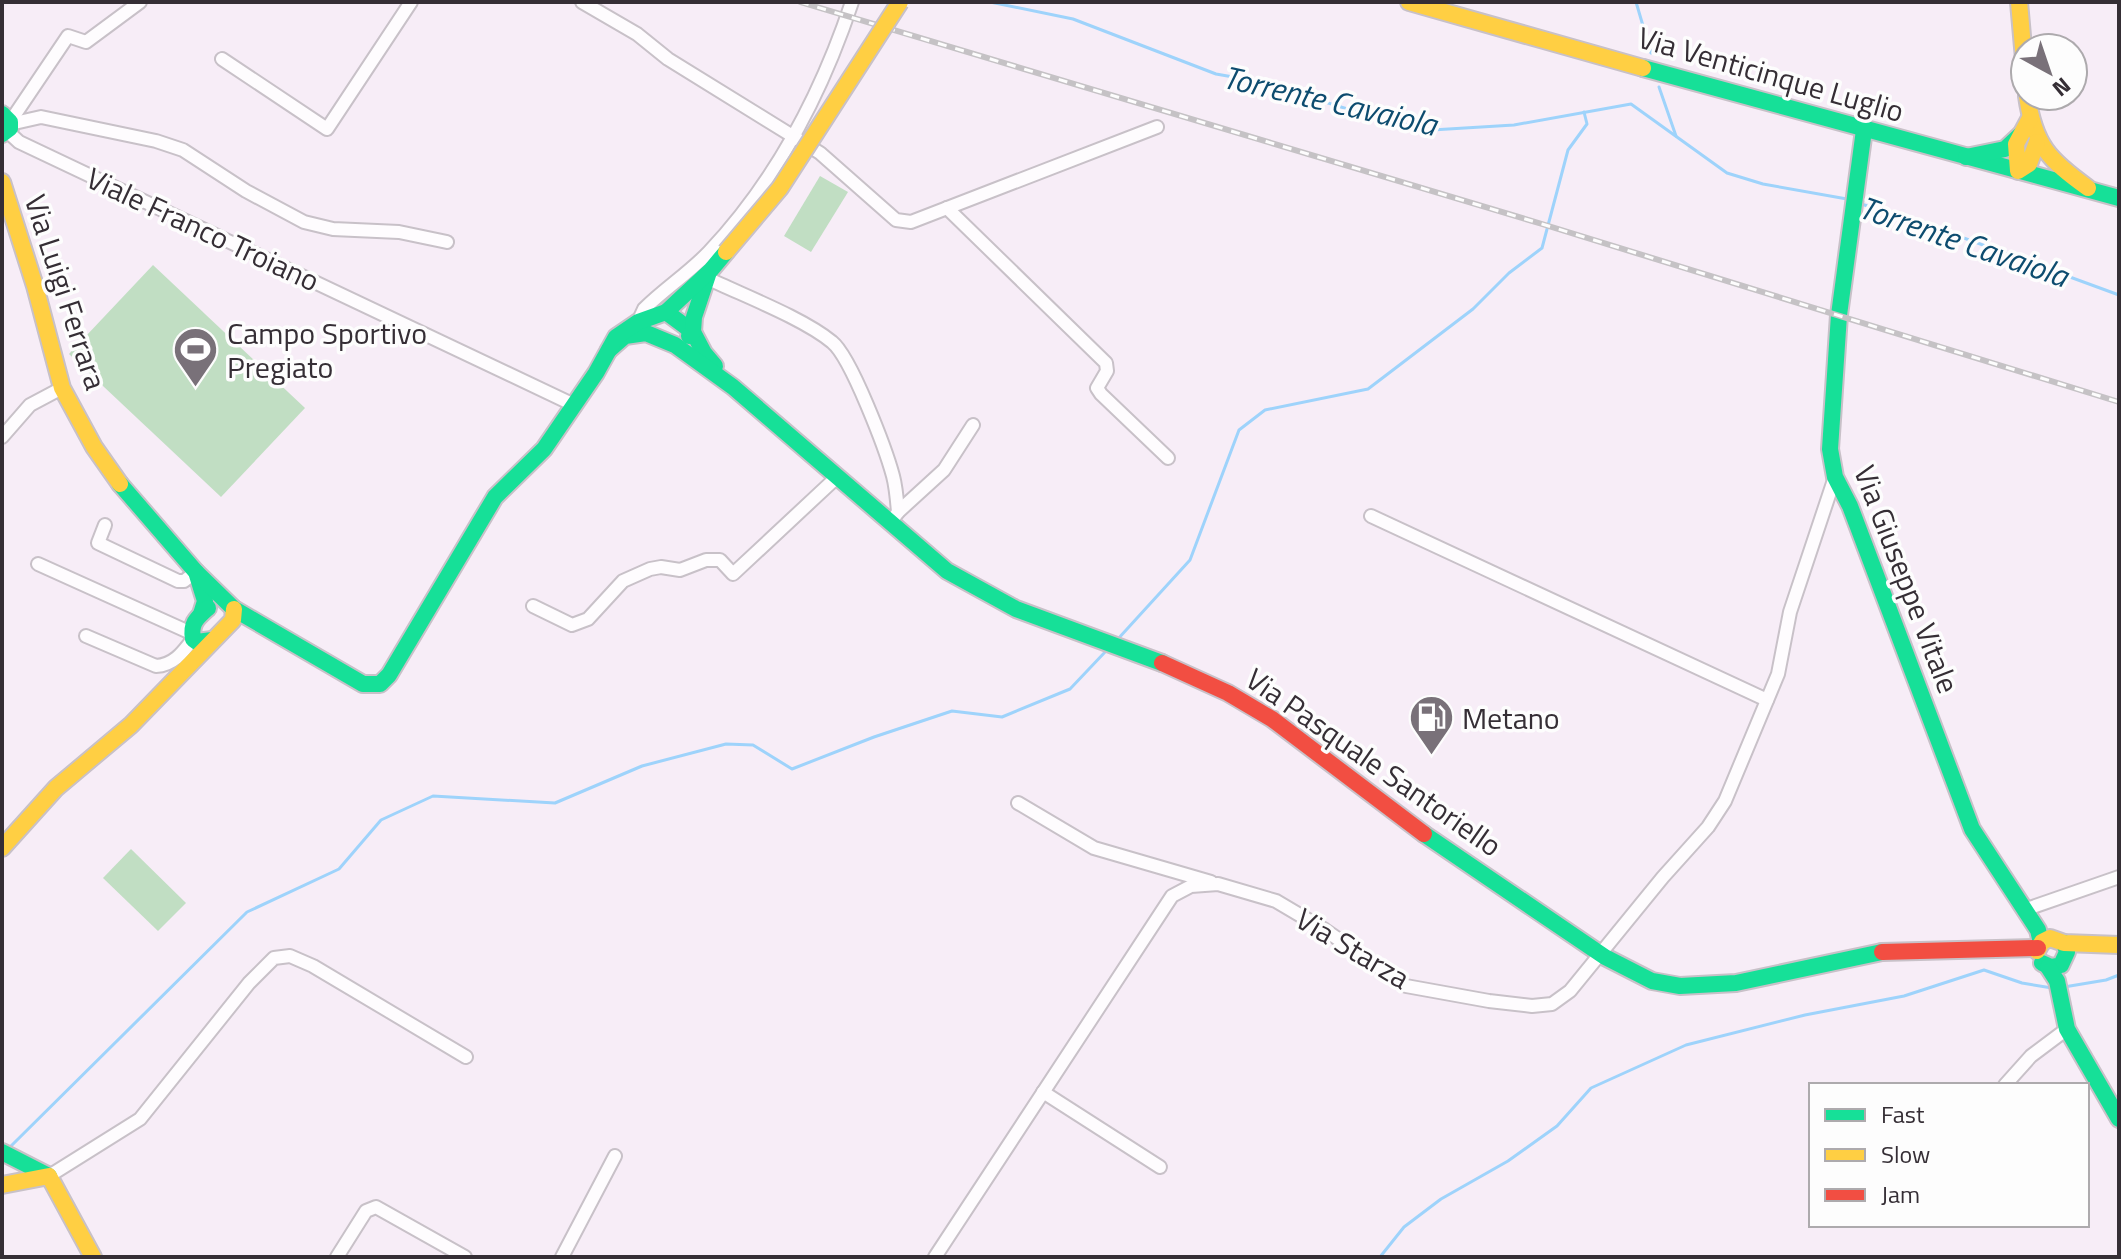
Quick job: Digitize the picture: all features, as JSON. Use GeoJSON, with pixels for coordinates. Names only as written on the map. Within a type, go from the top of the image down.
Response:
{"type":"FeatureCollection","features":[{"type":"Feature","properties":{"kind":"street"},"geometry":{"type":"LineString","coordinates":[[5,129],[68,36],[86,42],[140,2]]}},
{"type":"Feature","properties":{"kind":"street"},"geometry":{"type":"LineString","coordinates":[[222,59],[327,129],[411,2]]}},
{"type":"Feature","properties":{"kind":"street"},"geometry":{"type":"LineString","coordinates":[[582,2],[637,34],[668,59],[820,153],[896,220],[911,222],[1157,127]]}},
{"type":"Feature","properties":{"kind":"street"},"geometry":{"type":"LineString","coordinates":[[642,328],[644,309],[707,254],[759,192],[795,136],[835,52],[852,2]]}},
{"type":"Feature","properties":{"kind":"street"},"geometry":{"type":"LineString","coordinates":[[196,572],[229,605],[264,628],[363,684],[380,684],[389,675],[495,497],[544,449],[609,350],[625,336],[666,312],[709,274],[780,188],[900,2]]}},
{"type":"Feature","properties":{"kind":"street","name":"Via Venticinque Luglio"},"geometry":{"type":"LineString","coordinates":[[1409,2],[2119,198]]}},
{"type":"Feature","properties":{"kind":"street"},"geometry":{"type":"LineString","coordinates":[[2019,2],[2022,32]]}},
{"type":"Feature","properties":{"kind":"street"},"geometry":{"type":"LineString","coordinates":[[2029,112],[2037,142],[2044,154],[2093,191]]}},
{"type":"Feature","properties":{"kind":"street"},"geometry":{"type":"LineString","coordinates":[[5,129],[41,117],[156,141],[183,150],[246,191],[304,222],[333,229],[399,232],[447,242]]}},
{"type":"Feature","properties":{"kind":"street"},"geometry":{"type":"LineString","coordinates":[[2030,118],[2016,144],[2018,171],[2029,164],[2037,142]]}},
{"type":"Feature","properties":{"kind":"street","name":"Viale Franco Troiano"},"geometry":{"type":"LineString","coordinates":[[5,129],[19,142],[574,405]]}},
{"type":"Feature","properties":{"kind":"street","name":"Via Giuseppe Vitale"},"geometry":{"type":"LineString","coordinates":[[1864,130],[1834,374],[1830,449],[1835,477],[1850,506],[1972,829],[2046,947],[2067,1029],[2119,1119]]}},
{"type":"Feature","properties":{"kind":"street"},"geometry":{"type":"LineString","coordinates":[[1966,157],[2005,149],[2020,135]]}},
{"type":"Feature","properties":{"kind":"street","name":"Via Luigi Ferrara"},"geometry":{"type":"LineString","coordinates":[[2,182],[35,286],[62,388],[94,447],[127,494],[196,572]]}},
{"type":"Feature","properties":{"kind":"street"},"geometry":{"type":"LineString","coordinates":[[947,208],[1106,363],[1107,371],[1097,388],[1168,458]]}},
{"type":"Feature","properties":{"kind":"street"},"geometry":{"type":"LineString","coordinates":[[693,332],[694,317],[709,274]]}},
{"type":"Feature","properties":{"kind":"street"},"geometry":{"type":"LineString","coordinates":[[709,274],[802,324],[839,350],[856,382],[893,476],[894,517]]}},
{"type":"Feature","properties":{"kind":"street"},"geometry":{"type":"LineString","coordinates":[[658,295],[675,345]]}},
{"type":"Feature","properties":{"kind":"street"},"geometry":{"type":"LineString","coordinates":[[666,312],[693,332],[704,353],[733,387]]}},
{"type":"Feature","properties":{"kind":"street"},"geometry":{"type":"LineString","coordinates":[[642,328],[675,345],[733,387]]}},
{"type":"Feature","properties":{"kind":"street"},"geometry":{"type":"LineString","coordinates":[[675,345],[693,332]]}},
{"type":"Feature","properties":{"kind":"street","name":"Via Pasquale Santoriello"},"geometry":{"type":"LineString","coordinates":[[733,387],[837,477],[894,517],[947,571],[975,590],[1044,623],[1183,671],[1230,693],[1302,739],[1399,815],[1602,953],[1648,980],[1702,988],[1877,952],[2119,945]]}},
{"type":"Feature","properties":{"kind":"street"},"geometry":{"type":"LineString","coordinates":[[2,437],[30,405],[62,388]]}},
{"type":"Feature","properties":{"kind":"street"},"geometry":{"type":"LineString","coordinates":[[894,517],[944,470],[973,425]]}},
{"type":"Feature","properties":{"kind":"street"},"geometry":{"type":"LineString","coordinates":[[533,606],[572,625],[588,619],[623,581],[650,569],[680,570],[706,560],[720,560],[733,574],[837,477]]}},
{"type":"Feature","properties":{"kind":"street","name":"Via Starza"},"geometry":{"type":"LineString","coordinates":[[935,1257],[1172,896],[1191,886],[1218,884],[1276,901],[1325,930],[1406,986],[1532,1006],[1552,1004],[1570,991],[1708,827],[1725,801],[1778,674],[1790,612],[1835,477]]}},
{"type":"Feature","properties":{"kind":"street"},"geometry":{"type":"LineString","coordinates":[[1371,516],[1767,700]]}},
{"type":"Feature","properties":{"kind":"street"},"geometry":{"type":"LineString","coordinates":[[105,525],[98,543],[178,581],[184,581],[196,572]]}},
{"type":"Feature","properties":{"kind":"street"},"geometry":{"type":"LineString","coordinates":[[38,564],[196,634],[226,628],[264,628]]}},
{"type":"Feature","properties":{"kind":"street"},"geometry":{"type":"LineString","coordinates":[[86,636],[156,666],[165,666],[175,660],[196,634],[205,601],[196,572]]}},
{"type":"Feature","properties":{"kind":"street"},"geometry":{"type":"LineString","coordinates":[[2,848],[56,788],[131,725],[196,634],[214,602],[229,605]]}},
{"type":"Feature","properties":{"kind":"street"},"geometry":{"type":"LineString","coordinates":[[226,628],[233,620],[229,605]]}},
{"type":"Feature","properties":{"kind":"street"},"geometry":{"type":"LineString","coordinates":[[1018,803],[1094,848],[1218,884]]}},
{"type":"Feature","properties":{"kind":"street"},"geometry":{"type":"LineString","coordinates":[[1995,949],[2021,939],[2028,927],[2046,947],[2119,877]]}},
{"type":"Feature","properties":{"kind":"street"},"geometry":{"type":"LineString","coordinates":[[2,1185],[43,1178],[140,1119],[249,983],[274,958],[290,956],[313,966],[466,1057]]}},
{"type":"Feature","properties":{"kind":"street"},"geometry":{"type":"LineString","coordinates":[[2007,1083],[2031,1056],[2067,1029]]}},
{"type":"Feature","properties":{"kind":"street"},"geometry":{"type":"LineString","coordinates":[[1043,1092],[1160,1167]]}},
{"type":"Feature","properties":{"kind":"street"},"geometry":{"type":"LineString","coordinates":[[2,1152],[23,1162],[43,1178],[93,1257]]}},
{"type":"Feature","properties":{"kind":"street"},"geometry":{"type":"LineString","coordinates":[[562,1257],[615,1156]]}},
{"type":"Feature","properties":{"kind":"street"},"geometry":{"type":"LineString","coordinates":[[337,1257],[366,1211],[376,1207],[465,1257]]}},
{"type":"Feature","properties":{"kind":"green space"},"geometry":{"type":"Polygon","coordinates":[[[820,176],[848,192],[811,252],[784,236],[820,176]]]}},
{"type":"Feature","properties":{"kind":"green space","name":"Campo Sportivo Pregiato"},"geometry":{"type":"Polygon","coordinates":[[[153,265],[305,408],[221,497],[69,354],[153,265]]]}},
{"type":"Feature","properties":{"kind":"green space"},"geometry":{"type":"Polygon","coordinates":[[[131,849],[186,903],[158,931],[103,878],[131,849]]]}},
{"type":"Feature","properties":{"kind":"waterway","name":"Torrente Cavaiola"},"geometry":{"type":"LineString","coordinates":[[990,2],[1073,19],[1216,74],[1256,81],[1377,118],[1432,130],[1514,125],[1631,104],[1727,173],[1763,184],[1847,199]]}},
{"type":"Feature","properties":{"kind":"waterway"},"geometry":{"type":"LineString","coordinates":[[1636,2],[1651,53]]}},
{"type":"Feature","properties":{"kind":"waterway"},"geometry":{"type":"LineString","coordinates":[[1659,87],[1676,136]]}},
{"type":"Feature","properties":{"kind":"waterway"},"geometry":{"type":"LineString","coordinates":[[1117,640],[1190,560],[1239,430],[1265,410],[1368,389],[1473,309],[1509,273],[1542,248],[1568,150],[1587,124],[1584,112]]}},
{"type":"Feature","properties":{"kind":"waterway","name":"Torrente Cavaiola"},"geometry":{"type":"LineString","coordinates":[[1858,203],[1923,223],[2119,295]]}},
{"type":"Feature","properties":{"kind":"waterway"},"geometry":{"type":"LineString","coordinates":[[10,1147],[247,912],[339,869],[381,820],[433,796],[555,803],[642,766],[726,744],[753,745],[792,769],[952,711],[1002,717],[1070,689],[1106,651]]}},
{"type":"Feature","properties":{"kind":"waterway"},"geometry":{"type":"LineString","coordinates":[[1380,1257],[1404,1227],[1441,1199],[1508,1161],[1557,1126],[1591,1088],[1686,1045],[1805,1015],[1904,996],[1984,970],[2022,983],[2052,988]]}},
{"type":"Feature","properties":{"kind":"waterway"},"geometry":{"type":"LineString","coordinates":[[2064,987],[2119,975]]}},
{"type":"Feature","properties":{"kind":"railway"},"geometry":{"type":"LineString","coordinates":[[800,2],[1542,224],[2119,402]]}},
{"type":"Feature","properties":{"kind":"traffic: fast"},"geometry":{"type":"LineString","coordinates":[[1643,68],[2119,198]]}},
{"type":"Feature","properties":{"kind":"traffic: fast"},"geometry":{"type":"LineString","coordinates":[[2,114],[10,122],[10,128],[2,134]]}},
{"type":"Feature","properties":{"kind":"traffic: fast"},"geometry":{"type":"LineString","coordinates":[[1864,130],[1839,315],[1830,449],[1835,477],[1850,506],[1972,829],[2038,930],[2041,943]]}},
{"type":"Feature","properties":{"kind":"traffic: fast"},"geometry":{"type":"LineString","coordinates":[[1966,157],[2005,149],[2020,135]]}},
{"type":"Feature","properties":{"kind":"traffic: fast"},"geometry":{"type":"LineString","coordinates":[[196,572],[234,609],[363,684],[380,684],[389,675],[495,497],[544,449],[596,373],[616,337],[638,322],[666,312],[726,252]]}},
{"type":"Feature","properties":{"kind":"traffic: fast"},"geometry":{"type":"LineString","coordinates":[[689,336],[693,332],[694,317],[708,275]]}},
{"type":"Feature","properties":{"kind":"traffic: fast"},"geometry":{"type":"LineString","coordinates":[[666,312],[693,332],[715,366]]}},
{"type":"Feature","properties":{"kind":"traffic: fast"},"geometry":{"type":"LineString","coordinates":[[609,350],[625,336],[646,333],[675,345],[733,387],[947,571],[1016,609],[1162,663]]}},
{"type":"Feature","properties":{"kind":"traffic: fast"},"geometry":{"type":"LineString","coordinates":[[120,484],[196,572],[205,601],[201,614]]}},
{"type":"Feature","properties":{"kind":"traffic: fast"},"geometry":{"type":"LineString","coordinates":[[208,608],[198,618],[192,633],[197,642],[212,640]]}},
{"type":"Feature","properties":{"kind":"traffic: fast"},"geometry":{"type":"LineString","coordinates":[[1424,834],[1605,957],[1652,981],[1680,986],[1736,983],[1882,952]]}},
{"type":"Feature","properties":{"kind":"traffic: fast"},"geometry":{"type":"LineString","coordinates":[[2042,963],[2051,967],[2061,965],[2067,952],[2064,943]]}},
{"type":"Feature","properties":{"kind":"traffic: fast"},"geometry":{"type":"LineString","coordinates":[[2048,967],[2057,981],[2067,1029],[2119,1119]]}},
{"type":"Feature","properties":{"kind":"traffic: fast"},"geometry":{"type":"LineString","coordinates":[[2,1152],[49,1176]]}},
{"type":"Feature","properties":{"kind":"traffic: slow"},"geometry":{"type":"LineString","coordinates":[[726,252],[780,188],[900,2]]}},
{"type":"Feature","properties":{"kind":"traffic: slow"},"geometry":{"type":"LineString","coordinates":[[1409,2],[1643,68]]}},
{"type":"Feature","properties":{"kind":"traffic: slow"},"geometry":{"type":"LineString","coordinates":[[2019,2],[2022,32]]}},
{"type":"Feature","properties":{"kind":"traffic: slow"},"geometry":{"type":"LineString","coordinates":[[2030,112],[2039,139],[2053,160],[2088,188]]}},
{"type":"Feature","properties":{"kind":"traffic: slow"},"geometry":{"type":"LineString","coordinates":[[2030,118],[2016,144],[2018,171],[2029,164],[2037,142]]}},
{"type":"Feature","properties":{"kind":"traffic: slow"},"geometry":{"type":"LineString","coordinates":[[2,182],[35,286],[62,388],[94,447],[120,484]]}},
{"type":"Feature","properties":{"kind":"traffic: slow"},"geometry":{"type":"LineString","coordinates":[[2,848],[56,788],[131,725],[233,620],[234,609]]}},
{"type":"Feature","properties":{"kind":"traffic: slow"},"geometry":{"type":"LineString","coordinates":[[2037,951],[2042,942],[2050,938],[2064,943],[2119,945]]}},
{"type":"Feature","properties":{"kind":"traffic: slow"},"geometry":{"type":"LineString","coordinates":[[2,1185],[49,1176],[93,1257]]}},
{"type":"Feature","properties":{"kind":"traffic: jam"},"geometry":{"type":"LineString","coordinates":[[1162,663],[1228,693],[1272,719],[1424,834]]}},
{"type":"Feature","properties":{"kind":"traffic: jam"},"geometry":{"type":"LineString","coordinates":[[1882,952],[2038,948]]}},
{"type":"Feature","properties":{"kind":"place","name":"Campo Sportivo Pregiato"},"geometry":{"type":"Point","coordinates":[196,389]}},
{"type":"Feature","properties":{"kind":"place","name":"Metano"},"geometry":{"type":"Point","coordinates":[1431,757]}}]}
